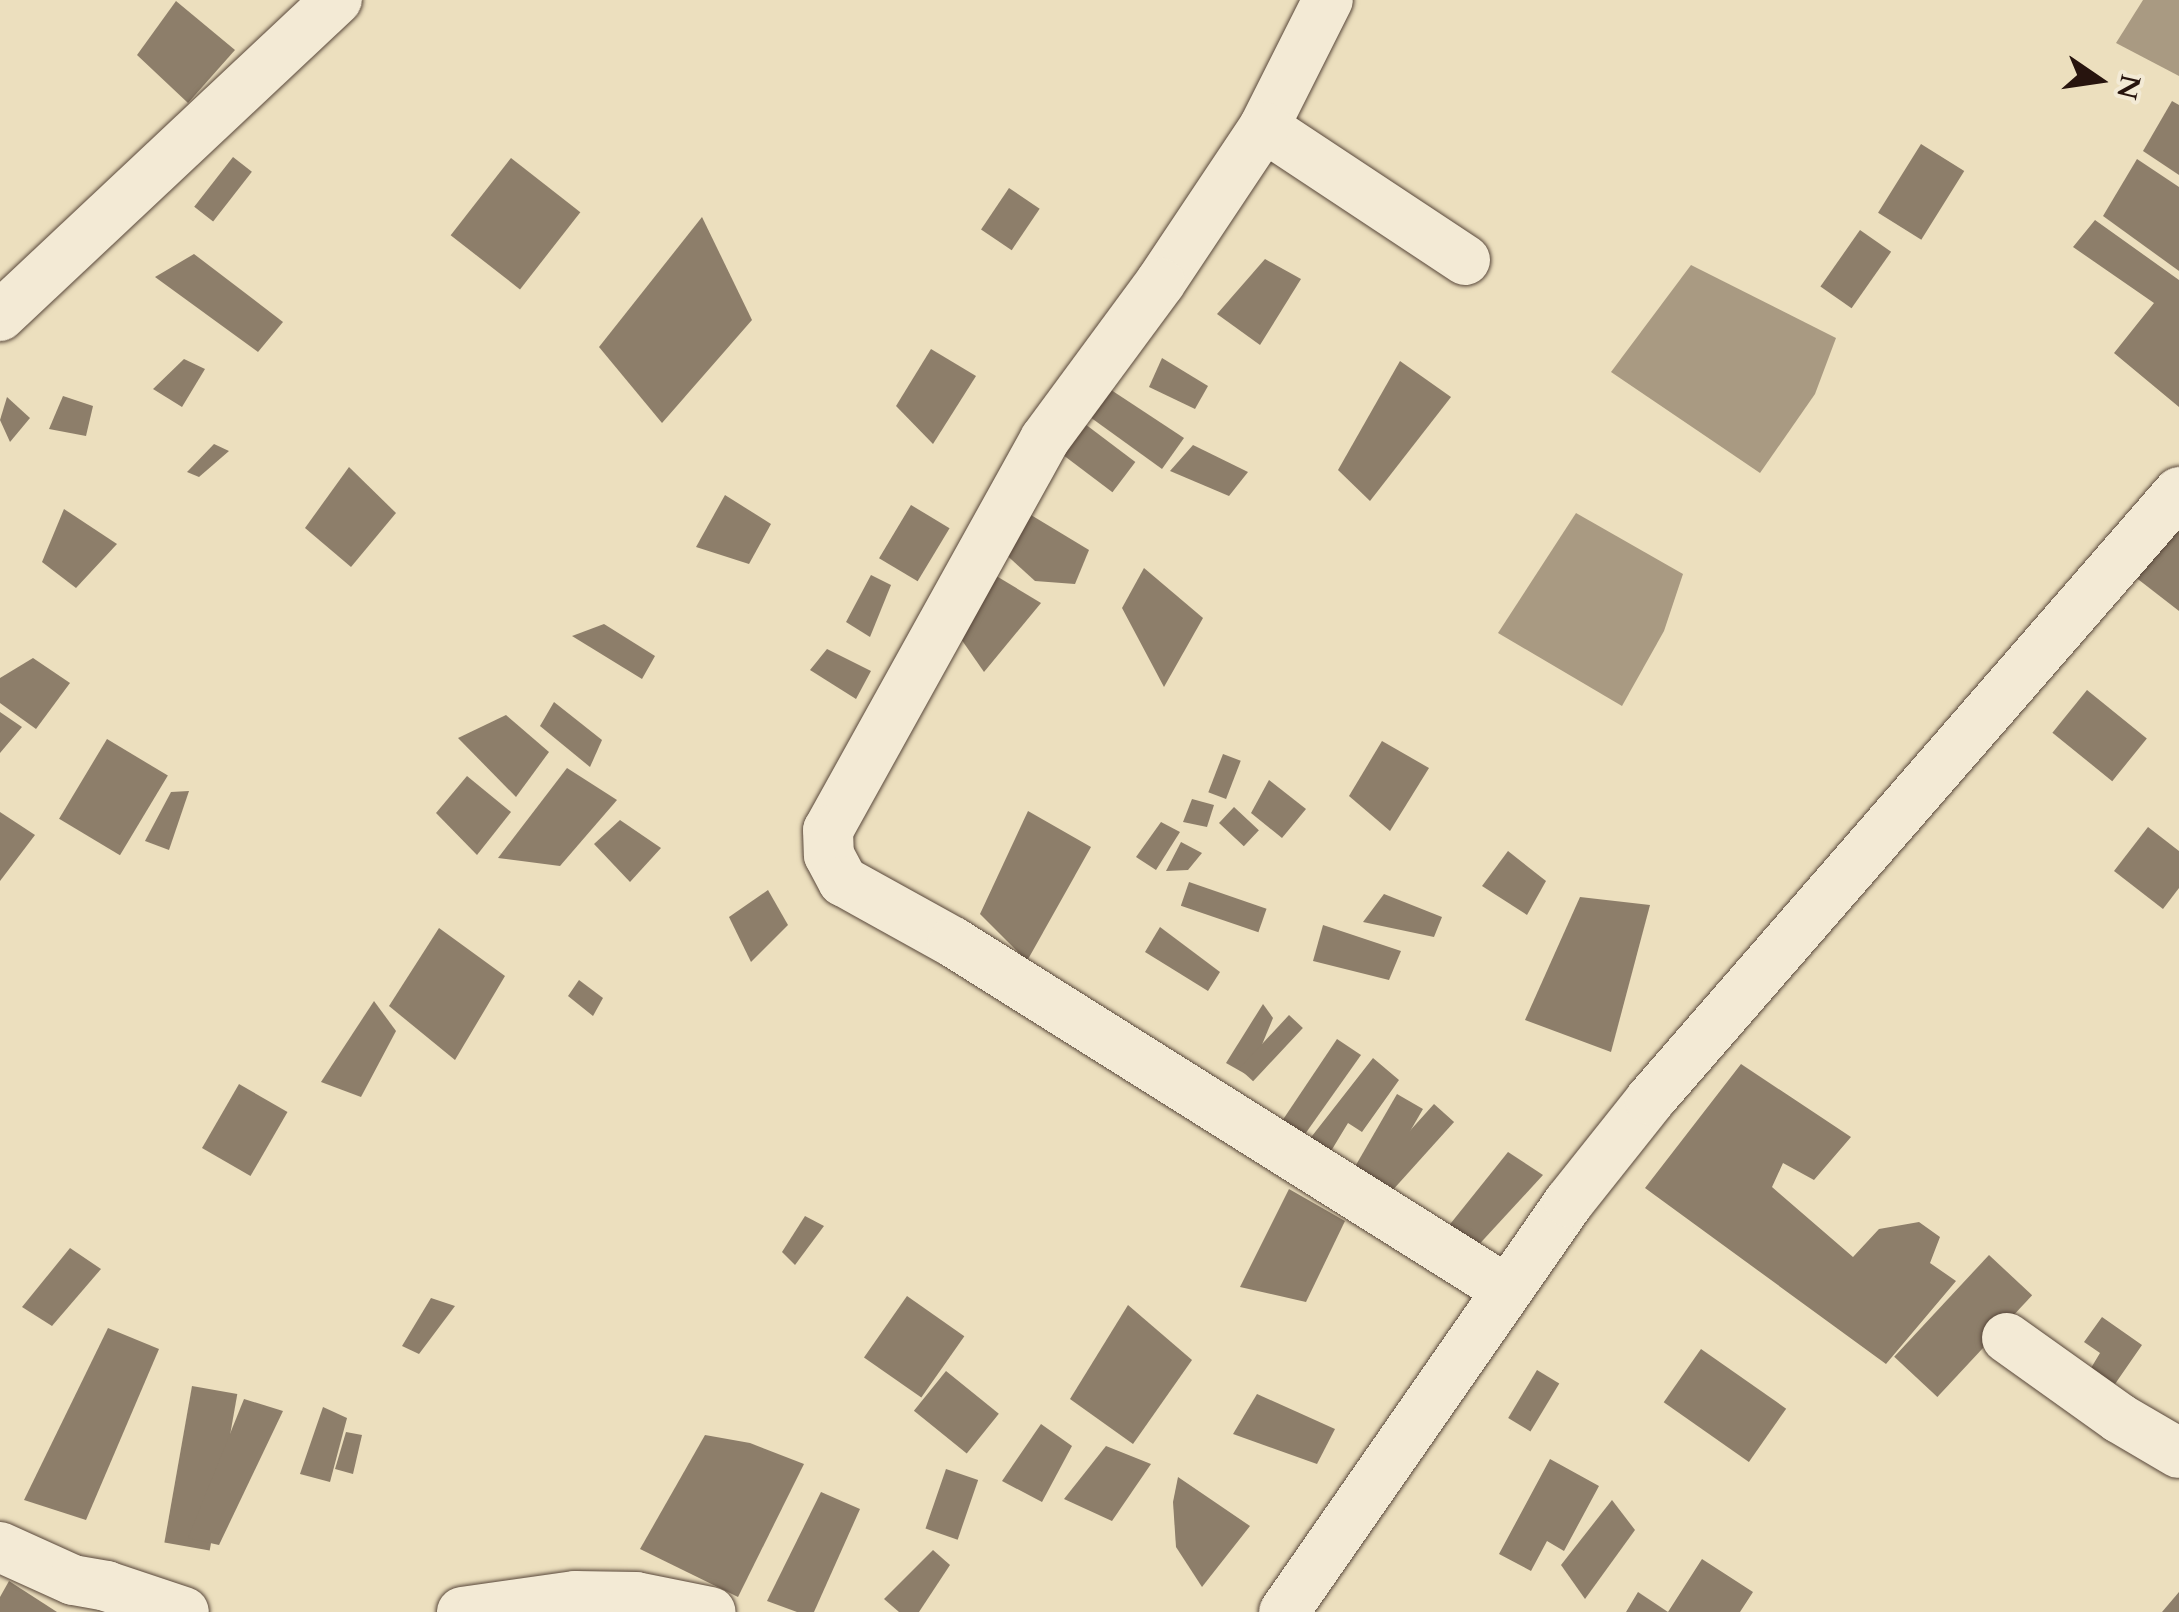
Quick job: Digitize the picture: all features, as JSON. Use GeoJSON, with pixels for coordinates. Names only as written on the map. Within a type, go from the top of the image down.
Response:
{"type":"FeatureCollection","features":[{"type":"Feature","properties":{"kind":"street"},"geometry":{"type":"LineString","coordinates":[[0,316],[337,0]]}},
{"type":"Feature","properties":{"kind":"street"},"geometry":{"type":"LineString","coordinates":[[1328,0],[1264,127],[1160,283],[1045,439],[828,830],[829,855],[843,881],[954,942],[1507,1290]]}},
{"type":"Feature","properties":{"kind":"street"},"geometry":{"type":"LineString","coordinates":[[1264,127],[1465,260]]}},
{"type":"Feature","properties":{"kind":"street"},"geometry":{"type":"LineString","coordinates":[[1284,1612],[1405,1444],[1507,1290],[1650,1100],[2179,492]]}},
{"type":"Feature","properties":{"kind":"street"},"geometry":{"type":"LineString","coordinates":[[2007,1338],[2119,1418],[2179,1453]]}},
{"type":"Feature","properties":{"kind":"street"},"geometry":{"type":"LineString","coordinates":[[0,1546],[73,1580],[106,1586],[184,1612]]}},
{"type":"Feature","properties":{"kind":"street"},"geometry":{"type":"LineString","coordinates":[[462,1612],[574,1596],[636,1598],[710,1612]]}},
{"type":"Feature","properties":{"kind":"shaded area"},"geometry":{"type":"Polygon","coordinates":[[[2143,0],[2179,0],[2179,76],[2116,43],[2143,0]]]}},
{"type":"Feature","properties":{"kind":"shaded area"},"geometry":{"type":"Polygon","coordinates":[[[1691,265],[1836,338],[1815,394],[1760,473],[1611,372],[1691,265]]]}},
{"type":"Feature","properties":{"kind":"shaded area"},"geometry":{"type":"Polygon","coordinates":[[[1576,513],[1683,574],[1664,631],[1622,706],[1498,633],[1576,513]]]}},
{"type":"Feature","properties":{"kind":"building"},"geometry":{"type":"Polygon","coordinates":[[[176,1],[235,50],[188,103],[137,55],[176,1]]]}},
{"type":"Feature","properties":{"kind":"building"},"geometry":{"type":"Polygon","coordinates":[[[2172,101],[2179,105],[2179,175],[2143,151],[2172,101]]]}},
{"type":"Feature","properties":{"kind":"building"},"geometry":{"type":"Polygon","coordinates":[[[1921,144],[1964,171],[1921,240],[1878,213],[1921,144]]]}},
{"type":"Feature","properties":{"kind":"building"},"geometry":{"type":"Polygon","coordinates":[[[233,157],[252,172],[213,221],[194,207],[233,157]]]}},
{"type":"Feature","properties":{"kind":"building"},"geometry":{"type":"Polygon","coordinates":[[[511,158],[580,212],[520,289],[451,235],[511,158]]]}},
{"type":"Feature","properties":{"kind":"building"},"geometry":{"type":"Polygon","coordinates":[[[2137,159],[2179,187],[2179,271],[2103,216],[2137,159]]]}},
{"type":"Feature","properties":{"kind":"building"},"geometry":{"type":"Polygon","coordinates":[[[1009,188],[1040,209],[1012,250],[981,229],[1009,188]]]}},
{"type":"Feature","properties":{"kind":"building"},"geometry":{"type":"Polygon","coordinates":[[[702,217],[752,320],[662,423],[599,347],[702,217]]]}},
{"type":"Feature","properties":{"kind":"building"},"geometry":{"type":"Polygon","coordinates":[[[2095,220],[2179,280],[2179,407],[2114,353],[2154,303],[2073,247],[2095,220]]]}},
{"type":"Feature","properties":{"kind":"building"},"geometry":{"type":"Polygon","coordinates":[[[1860,230],[1891,252],[1852,308],[1820,287],[1860,230]]]}},
{"type":"Feature","properties":{"kind":"building"},"geometry":{"type":"Polygon","coordinates":[[[194,254],[283,322],[258,352],[155,277],[194,254]]]}},
{"type":"Feature","properties":{"kind":"building"},"geometry":{"type":"Polygon","coordinates":[[[1265,259],[1301,279],[1260,345],[1217,314],[1265,259]]]}},
{"type":"Feature","properties":{"kind":"building"},"geometry":{"type":"Polygon","coordinates":[[[931,349],[976,376],[933,444],[896,406],[931,349]]]}},
{"type":"Feature","properties":{"kind":"building"},"geometry":{"type":"Polygon","coordinates":[[[1162,358],[1208,386],[1195,409],[1149,387],[1162,358]]]}},
{"type":"Feature","properties":{"kind":"building"},"geometry":{"type":"Polygon","coordinates":[[[184,359],[205,369],[182,407],[153,389],[184,359]]]}},
{"type":"Feature","properties":{"kind":"building"},"geometry":{"type":"Polygon","coordinates":[[[1400,361],[1451,397],[1370,501],[1338,470],[1400,361]]]}},
{"type":"Feature","properties":{"kind":"building"},"geometry":{"type":"Polygon","coordinates":[[[1099,382],[1184,438],[1162,469],[1083,412],[1099,382]]]}},
{"type":"Feature","properties":{"kind":"building"},"geometry":{"type":"Polygon","coordinates":[[[63,396],[93,406],[86,436],[49,429],[63,396]]]}},
{"type":"Feature","properties":{"kind":"building"},"geometry":{"type":"Polygon","coordinates":[[[7,397],[30,418],[10,442],[0,420],[7,397]]]}},
{"type":"Feature","properties":{"kind":"building"},"geometry":{"type":"Polygon","coordinates":[[[1085,424],[1135,462],[1112,492],[1062,454],[1085,424]]]}},
{"type":"Feature","properties":{"kind":"building"},"geometry":{"type":"Polygon","coordinates":[[[214,444],[229,451],[199,477],[187,472],[214,444]]]}},
{"type":"Feature","properties":{"kind":"building"},"geometry":{"type":"Polygon","coordinates":[[[1193,445],[1248,472],[1229,496],[1170,471],[1193,445]]]}},
{"type":"Feature","properties":{"kind":"building"},"geometry":{"type":"Polygon","coordinates":[[[349,467],[396,513],[351,567],[305,528],[349,467]]]}},
{"type":"Feature","properties":{"kind":"building"},"geometry":{"type":"Polygon","coordinates":[[[725,495],[771,524],[749,564],[696,547],[725,495]]]}},
{"type":"Feature","properties":{"kind":"building"},"geometry":{"type":"Polygon","coordinates":[[[911,505],[950,528],[918,581],[879,558],[911,505]]]}},
{"type":"Feature","properties":{"kind":"building"},"geometry":{"type":"Polygon","coordinates":[[[64,509],[117,544],[76,588],[42,562],[64,509]]]}},
{"type":"Feature","properties":{"kind":"building"},"geometry":{"type":"Polygon","coordinates":[[[2179,509],[2179,611],[2130,573],[2179,509]]]}},
{"type":"Feature","properties":{"kind":"building"},"geometry":{"type":"Polygon","coordinates":[[[1026,512],[1089,550],[1075,584],[1035,581],[1002,551],[1026,512]]]}},
{"type":"Feature","properties":{"kind":"building"},"geometry":{"type":"Polygon","coordinates":[[[1144,568],[1203,618],[1164,687],[1122,608],[1144,568]]]}},
{"type":"Feature","properties":{"kind":"building"},"geometry":{"type":"Polygon","coordinates":[[[988,571],[1041,603],[984,672],[952,626],[988,571]]]}},
{"type":"Feature","properties":{"kind":"building"},"geometry":{"type":"Polygon","coordinates":[[[871,575],[891,585],[870,637],[846,622],[871,575]]]}},
{"type":"Feature","properties":{"kind":"building"},"geometry":{"type":"Polygon","coordinates":[[[604,624],[655,656],[642,679],[572,636],[604,624]]]}},
{"type":"Feature","properties":{"kind":"building"},"geometry":{"type":"Polygon","coordinates":[[[827,649],[871,671],[856,699],[810,670],[827,649]]]}},
{"type":"Feature","properties":{"kind":"building"},"geometry":{"type":"Polygon","coordinates":[[[33,658],[70,683],[36,729],[0,703],[0,678],[33,658]]]}},
{"type":"Feature","properties":{"kind":"building"},"geometry":{"type":"Polygon","coordinates":[[[2087,690],[2147,738],[2112,781],[2052,733],[2087,690]]]}},
{"type":"Feature","properties":{"kind":"building"},"geometry":{"type":"Polygon","coordinates":[[[554,702],[602,740],[590,767],[540,726],[554,702]]]}},
{"type":"Feature","properties":{"kind":"building"},"geometry":{"type":"Polygon","coordinates":[[[0,712],[22,727],[0,753],[0,712]]]}},
{"type":"Feature","properties":{"kind":"building"},"geometry":{"type":"Polygon","coordinates":[[[506,715],[549,752],[516,797],[458,738],[506,715]]]}},
{"type":"Feature","properties":{"kind":"building"},"geometry":{"type":"Polygon","coordinates":[[[107,739],[168,776],[120,855],[59,819],[107,739]]]}},
{"type":"Feature","properties":{"kind":"building"},"geometry":{"type":"Polygon","coordinates":[[[1382,741],[1429,768],[1390,831],[1349,796],[1382,741]]]}},
{"type":"Feature","properties":{"kind":"building"},"geometry":{"type":"Polygon","coordinates":[[[1223,754],[1241,761],[1226,799],[1208,792],[1223,754]]]}},
{"type":"Feature","properties":{"kind":"building"},"geometry":{"type":"Polygon","coordinates":[[[567,768],[617,800],[560,866],[498,858],[567,768]]]}},
{"type":"Feature","properties":{"kind":"building"},"geometry":{"type":"Polygon","coordinates":[[[467,776],[511,812],[477,855],[436,813],[467,776]]]}},
{"type":"Feature","properties":{"kind":"building"},"geometry":{"type":"Polygon","coordinates":[[[1269,780],[1306,809],[1282,838],[1251,813],[1269,780]]]}},
{"type":"Feature","properties":{"kind":"building"},"geometry":{"type":"Polygon","coordinates":[[[189,791],[169,850],[145,841],[171,792],[189,791]]]}},
{"type":"Feature","properties":{"kind":"building"},"geometry":{"type":"Polygon","coordinates":[[[1192,799],[1214,805],[1207,827],[1183,822],[1192,799]]]}},
{"type":"Feature","properties":{"kind":"building"},"geometry":{"type":"Polygon","coordinates":[[[1234,807],[1259,830],[1244,846],[1219,823],[1234,807]]]}},
{"type":"Feature","properties":{"kind":"building"},"geometry":{"type":"Polygon","coordinates":[[[1028,811],[1091,847],[1027,961],[980,914],[1028,811]]]}},
{"type":"Feature","properties":{"kind":"building"},"geometry":{"type":"Polygon","coordinates":[[[0,812],[35,835],[0,881],[0,812]]]}},
{"type":"Feature","properties":{"kind":"building"},"geometry":{"type":"Polygon","coordinates":[[[620,820],[661,848],[630,882],[594,844],[620,820]]]}},
{"type":"Feature","properties":{"kind":"building"},"geometry":{"type":"Polygon","coordinates":[[[1161,822],[1180,832],[1156,870],[1136,857],[1161,822]]]}},
{"type":"Feature","properties":{"kind":"building"},"geometry":{"type":"Polygon","coordinates":[[[2148,827],[2179,851],[2179,888],[2163,909],[2114,871],[2148,827]]]}},
{"type":"Feature","properties":{"kind":"building"},"geometry":{"type":"Polygon","coordinates":[[[1181,842],[1202,853],[1188,870],[1166,871],[1181,842]]]}},
{"type":"Feature","properties":{"kind":"building"},"geometry":{"type":"Polygon","coordinates":[[[1508,851],[1546,881],[1527,915],[1482,886],[1508,851]]]}},
{"type":"Feature","properties":{"kind":"building"},"geometry":{"type":"Polygon","coordinates":[[[1189,882],[1267,909],[1258,932],[1181,906],[1189,882]]]}},
{"type":"Feature","properties":{"kind":"building"},"geometry":{"type":"Polygon","coordinates":[[[768,890],[788,925],[751,962],[729,917],[768,890]]]}},
{"type":"Feature","properties":{"kind":"building"},"geometry":{"type":"Polygon","coordinates":[[[1384,894],[1442,917],[1434,937],[1363,922],[1384,894]]]}},
{"type":"Feature","properties":{"kind":"building"},"geometry":{"type":"Polygon","coordinates":[[[1580,897],[1650,905],[1611,1052],[1525,1020],[1580,897]]]}},
{"type":"Feature","properties":{"kind":"building"},"geometry":{"type":"Polygon","coordinates":[[[1323,925],[1401,951],[1389,980],[1313,961],[1323,925]]]}},
{"type":"Feature","properties":{"kind":"building"},"geometry":{"type":"Polygon","coordinates":[[[1160,927],[1220,972],[1208,991],[1145,952],[1160,927]]]}},
{"type":"Feature","properties":{"kind":"building"},"geometry":{"type":"Polygon","coordinates":[[[439,928],[505,976],[455,1060],[389,1006],[439,928]]]}},
{"type":"Feature","properties":{"kind":"building"},"geometry":{"type":"Polygon","coordinates":[[[579,980],[603,998],[593,1016],[568,996],[579,980]]]}},
{"type":"Feature","properties":{"kind":"building"},"geometry":{"type":"Polygon","coordinates":[[[374,1001],[396,1031],[361,1097],[321,1082],[374,1001]]]}},
{"type":"Feature","properties":{"kind":"building"},"geometry":{"type":"Polygon","coordinates":[[[1263,1004],[1273,1018],[1249,1076],[1226,1063],[1263,1004]]]}},
{"type":"Feature","properties":{"kind":"building"},"geometry":{"type":"Polygon","coordinates":[[[1289,1015],[1303,1028],[1253,1081],[1239,1068],[1289,1015]]]}},
{"type":"Feature","properties":{"kind":"building"},"geometry":{"type":"Polygon","coordinates":[[[1337,1039],[1361,1055],[1298,1144],[1280,1124],[1337,1039]]]}},
{"type":"Feature","properties":{"kind":"building"},"geometry":{"type":"Polygon","coordinates":[[[1373,1058],[1399,1080],[1362,1132],[1348,1123],[1325,1161],[1305,1145],[1373,1058]]]}},
{"type":"Feature","properties":{"kind":"building"},"geometry":{"type":"Polygon","coordinates":[[[1741,1064],[1851,1137],[1814,1180],[1783,1163],[1772,1187],[1853,1257],[1879,1229],[1919,1222],[1940,1237],[1930,1263],[1956,1281],[1886,1364],[1645,1188],[1741,1064]]]}},
{"type":"Feature","properties":{"kind":"building"},"geometry":{"type":"Polygon","coordinates":[[[239,1084],[287,1112],[250,1176],[202,1148],[239,1084]]]}},
{"type":"Feature","properties":{"kind":"building"},"geometry":{"type":"Polygon","coordinates":[[[1397,1094],[1423,1109],[1379,1184],[1354,1169],[1397,1094]]]}},
{"type":"Feature","properties":{"kind":"building"},"geometry":{"type":"Polygon","coordinates":[[[1434,1104],[1454,1122],[1386,1198],[1366,1180],[1434,1104]]]}},
{"type":"Feature","properties":{"kind":"building"},"geometry":{"type":"Polygon","coordinates":[[[1508,1152],[1543,1175],[1473,1251],[1447,1228],[1508,1152]]]}},
{"type":"Feature","properties":{"kind":"building"},"geometry":{"type":"Polygon","coordinates":[[[1289,1189],[1345,1221],[1306,1302],[1240,1287],[1289,1189]]]}},
{"type":"Feature","properties":{"kind":"building"},"geometry":{"type":"Polygon","coordinates":[[[805,1216],[824,1226],[795,1265],[782,1252],[805,1216]]]}},
{"type":"Feature","properties":{"kind":"building"},"geometry":{"type":"Polygon","coordinates":[[[70,1248],[101,1269],[52,1326],[22,1307],[70,1248]]]}},
{"type":"Feature","properties":{"kind":"building"},"geometry":{"type":"Polygon","coordinates":[[[1989,1255],[2032,1295],[1937,1397],[1894,1357],[1989,1255]]]}},
{"type":"Feature","properties":{"kind":"building"},"geometry":{"type":"Polygon","coordinates":[[[907,1296],[964,1336],[921,1398],[864,1357],[907,1296]]]}},
{"type":"Feature","properties":{"kind":"building"},"geometry":{"type":"Polygon","coordinates":[[[431,1298],[455,1306],[419,1354],[402,1346],[431,1298]]]}},
{"type":"Feature","properties":{"kind":"building"},"geometry":{"type":"Polygon","coordinates":[[[1128,1305],[1192,1360],[1133,1444],[1070,1399],[1128,1305]]]}},
{"type":"Feature","properties":{"kind":"building"},"geometry":{"type":"Polygon","coordinates":[[[2102,1317],[2142,1345],[2115,1384],[2091,1368],[2100,1353],[2084,1342],[2102,1317]]]}},
{"type":"Feature","properties":{"kind":"building"},"geometry":{"type":"Polygon","coordinates":[[[108,1328],[159,1349],[86,1520],[24,1500],[108,1328]]]}},
{"type":"Feature","properties":{"kind":"building"},"geometry":{"type":"Polygon","coordinates":[[[1701,1349],[1786,1409],[1749,1462],[1664,1402],[1701,1349]]]}},
{"type":"Feature","properties":{"kind":"building"},"geometry":{"type":"Polygon","coordinates":[[[1537,1370],[1559,1383],[1530,1431],[1508,1418],[1537,1370]]]}},
{"type":"Feature","properties":{"kind":"building"},"geometry":{"type":"Polygon","coordinates":[[[946,1371],[999,1414],[967,1453],[914,1411],[946,1371]]]}},
{"type":"Feature","properties":{"kind":"building"},"geometry":{"type":"Polygon","coordinates":[[[192,1386],[237,1394],[210,1551],[164,1543],[192,1386]]]}},
{"type":"Feature","properties":{"kind":"building"},"geometry":{"type":"Polygon","coordinates":[[[1257,1394],[1335,1429],[1317,1464],[1233,1434],[1257,1394]]]}},
{"type":"Feature","properties":{"kind":"building"},"geometry":{"type":"Polygon","coordinates":[[[244,1399],[283,1411],[219,1545],[188,1538],[244,1399]]]}},
{"type":"Feature","properties":{"kind":"building"},"geometry":{"type":"Polygon","coordinates":[[[323,1407],[347,1418],[330,1482],[300,1474],[323,1407]]]}},
{"type":"Feature","properties":{"kind":"building"},"geometry":{"type":"Polygon","coordinates":[[[1041,1424],[1072,1446],[1042,1502],[1002,1481],[1041,1424]]]}},
{"type":"Feature","properties":{"kind":"building"},"geometry":{"type":"Polygon","coordinates":[[[346,1432],[362,1435],[353,1474],[335,1469],[346,1432]]]}},
{"type":"Feature","properties":{"kind":"building"},"geometry":{"type":"Polygon","coordinates":[[[705,1435],[750,1443],[804,1464],[738,1597],[640,1549],[705,1435]]]}},
{"type":"Feature","properties":{"kind":"building"},"geometry":{"type":"Polygon","coordinates":[[[1106,1446],[1151,1464],[1112,1521],[1064,1499],[1106,1446]]]}},
{"type":"Feature","properties":{"kind":"building"},"geometry":{"type":"Polygon","coordinates":[[[1550,1459],[1599,1486],[1564,1551],[1547,1541],[1531,1571],[1499,1554],[1550,1459]]]}},
{"type":"Feature","properties":{"kind":"building"},"geometry":{"type":"Polygon","coordinates":[[[946,1469],[978,1480],[958,1540],[925,1529],[946,1469]]]}},
{"type":"Feature","properties":{"kind":"building"},"geometry":{"type":"Polygon","coordinates":[[[1178,1477],[1250,1526],[1202,1587],[1176,1547],[1173,1502],[1178,1477]]]}},
{"type":"Feature","properties":{"kind":"building"},"geometry":{"type":"Polygon","coordinates":[[[821,1492],[860,1509],[814,1612],[797,1612],[767,1601],[821,1492]]]}},
{"type":"Feature","properties":{"kind":"building"},"geometry":{"type":"Polygon","coordinates":[[[1612,1500],[1635,1530],[1585,1599],[1561,1565],[1612,1500]]]}},
{"type":"Feature","properties":{"kind":"building"},"geometry":{"type":"Polygon","coordinates":[[[933,1550],[950,1565],[919,1612],[899,1612],[884,1599],[933,1550]]]}},
{"type":"Feature","properties":{"kind":"building"},"geometry":{"type":"Polygon","coordinates":[[[1702,1559],[1753,1592],[1740,1612],[1668,1612],[1702,1559]]]}},
{"type":"Feature","properties":{"kind":"building"},"geometry":{"type":"Polygon","coordinates":[[[9,1581],[57,1612],[0,1612],[0,1597],[9,1581]]]}},
{"type":"Feature","properties":{"kind":"building"},"geometry":{"type":"Polygon","coordinates":[[[1638,1592],[1668,1612],[1626,1612],[1638,1592]]]}},
{"type":"Feature","properties":{"kind":"building"},"geometry":{"type":"Polygon","coordinates":[[[2179,1592],[2179,1612],[2162,1612],[2179,1592]]]}}]}
